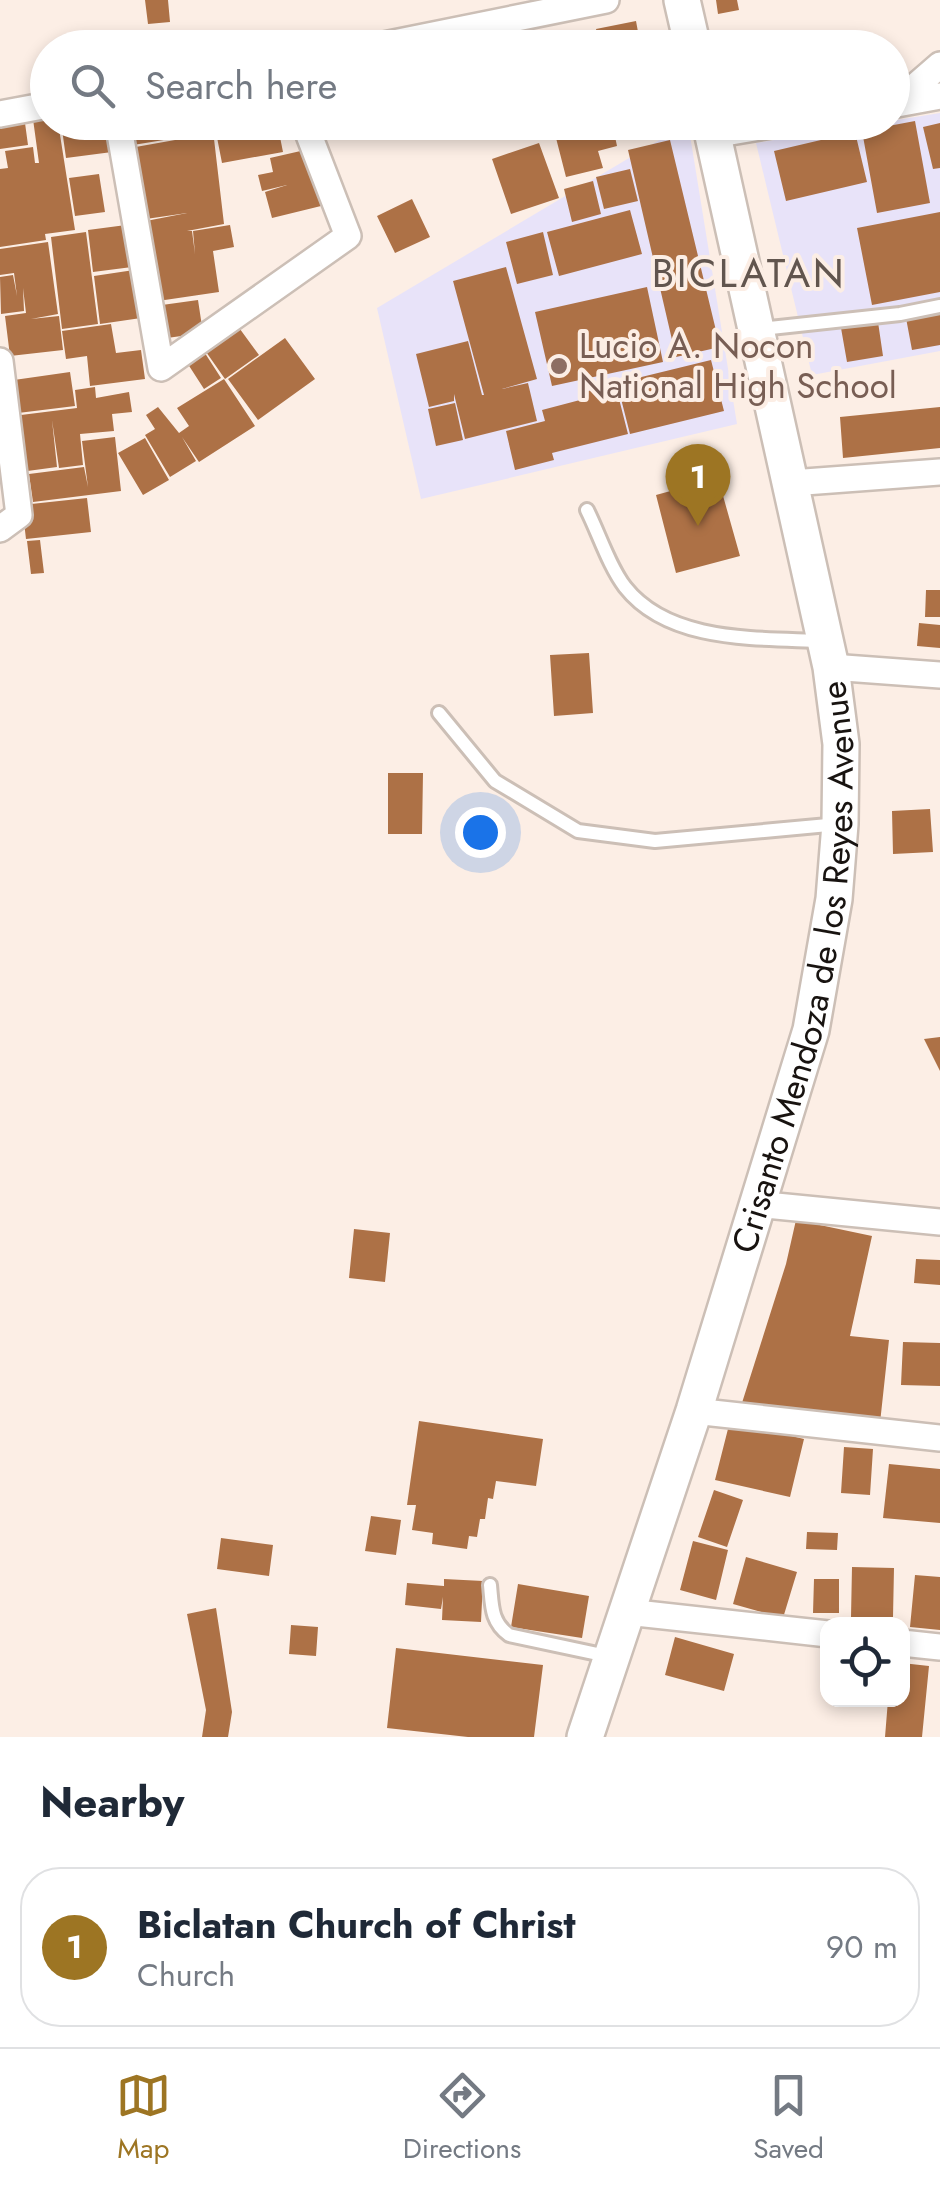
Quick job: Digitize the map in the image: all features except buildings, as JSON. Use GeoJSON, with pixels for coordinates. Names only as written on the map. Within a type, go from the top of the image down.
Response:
{"type":"FeatureCollection","features":[{"type":"Feature","properties":{"kind":"main road"},"geometry":{"type":"LineString","coordinates":[[682,0],[689,30]]}},
{"type":"Feature","properties":{"kind":"main road","name":"Crisanto Mendoza de los Reyes Avenue"},"geometry":{"type":"LineString","coordinates":[[586,1737],[694,1412],[811,1030],[834,898],[840,824],[841,744],[829,654],[715,140]]}},
{"type":"Feature","properties":{"kind":"street"},"geometry":{"type":"LineString","coordinates":[[458,30],[606,0]]}},
{"type":"Feature","properties":{"kind":"street"},"geometry":{"type":"LineString","coordinates":[[910,90],[940,65]]}},
{"type":"Feature","properties":{"kind":"street"},"geometry":{"type":"LineString","coordinates":[[910,101],[940,96]]}},
{"type":"Feature","properties":{"kind":"street"},"geometry":{"type":"LineString","coordinates":[[0,114],[30,108]]}},
{"type":"Feature","properties":{"kind":"street"},"geometry":{"type":"LineString","coordinates":[[121,140],[161,368],[348,236],[311,140]]}},
{"type":"Feature","properties":{"kind":"street"},"geometry":{"type":"LineString","coordinates":[[0,361],[19,516],[0,529]]}},
{"type":"Feature","properties":{"kind":"street"},"geometry":{"type":"LineString","coordinates":[[791,483],[940,472]]}},
{"type":"Feature","properties":{"kind":"street"},"geometry":{"type":"LineString","coordinates":[[829,654],[940,675]]}},
{"type":"Feature","properties":{"kind":"street"},"geometry":{"type":"LineString","coordinates":[[755,1204],[940,1222]]}},
{"type":"Feature","properties":{"kind":"street"},"geometry":{"type":"LineString","coordinates":[[694,1412],[940,1438]]}},
{"type":"Feature","properties":{"kind":"street"},"geometry":{"type":"LineString","coordinates":[[627,1612],[820,1633]]}},
{"type":"Feature","properties":{"kind":"street"},"geometry":{"type":"LineString","coordinates":[[910,1644],[940,1647]]}},
{"type":"Feature","properties":{"kind":"lane"},"geometry":{"type":"LineString","coordinates":[[759,329],[940,306]]}},
{"type":"Feature","properties":{"kind":"lane"},"geometry":{"type":"LineString","coordinates":[[587,510],[624,586],[655,616],[716,634],[829,654]]}},
{"type":"Feature","properties":{"kind":"lane"},"geometry":{"type":"LineString","coordinates":[[439,713],[495,781],[578,831],[655,840],[840,824]]}},
{"type":"Feature","properties":{"kind":"lane"},"geometry":{"type":"LineString","coordinates":[[490,1585],[492,1614],[497,1626],[509,1635],[612,1657]]}},
{"type":"Feature","properties":{"kind":"shaded area"},"geometry":{"type":"Polygon","coordinates":[[[940,113],[940,351],[812,375],[756,143],[910,140],[910,118],[940,113]]]}},
{"type":"Feature","properties":{"kind":"shaded area","name":"Lucio A. Nocon National High School"},"geometry":{"type":"Polygon","coordinates":[[[659,140],[691,140],[737,424],[421,499],[377,308],[659,140]]]}},
{"type":"Feature","properties":{"kind":"place","name":"Lucio A. Nocon National High School"},"geometry":{"type":"Point","coordinates":[559,366]}},
{"type":"Feature","properties":{"kind":"place","name":"Biclatan Church of Christ"},"geometry":{"type":"Point","coordinates":[698,526]}},
{"type":"Feature","properties":{"kind":"district","name":"BICLATAN"},"geometry":{"type":"Point","coordinates":[749,273]}}]}
